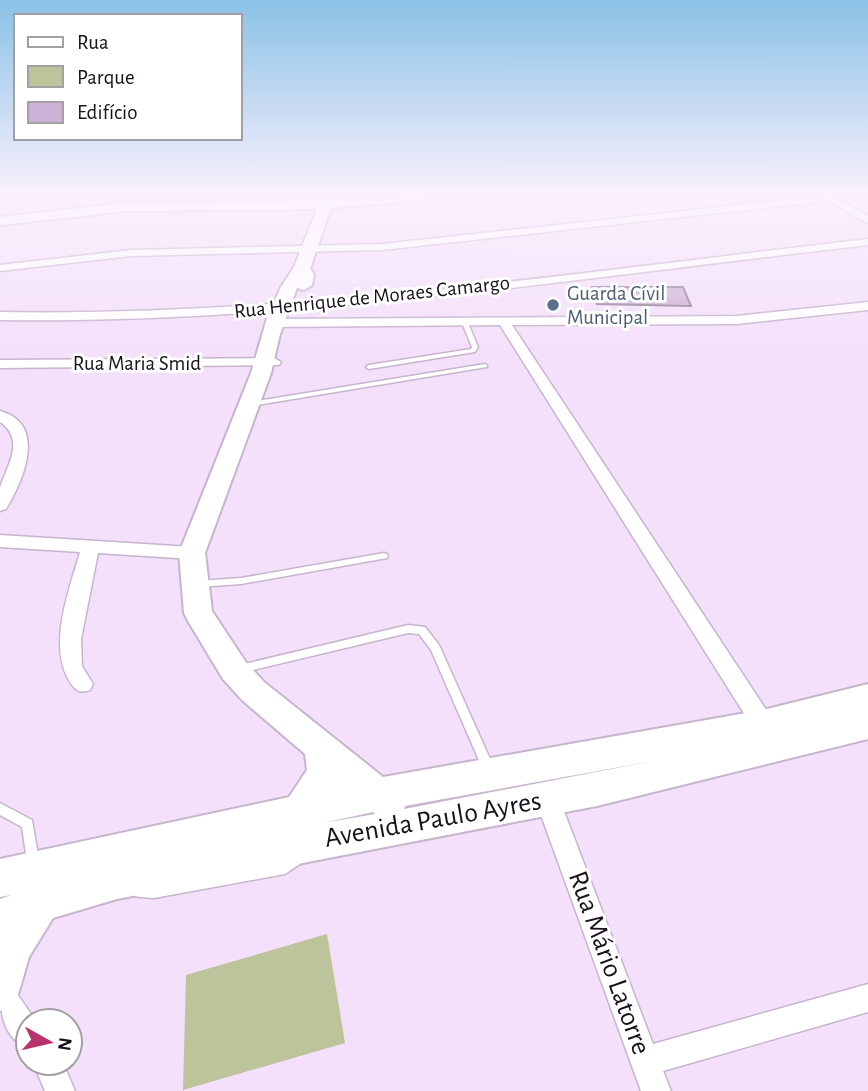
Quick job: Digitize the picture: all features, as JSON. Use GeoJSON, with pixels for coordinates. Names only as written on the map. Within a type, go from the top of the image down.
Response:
{"type":"FeatureCollection","features":[{"type":"Feature","properties":{"kind":"main road"},"geometry":{"type":"LineString","coordinates":[[310,243],[302,269],[295,274],[287,316],[249,404],[192,553],[198,613],[234,670],[253,691],[414,824]]}},
{"type":"Feature","properties":{"kind":"main road","name":"Avenida Paulo Ayres"},"geometry":{"type":"LineString","coordinates":[[0,919],[25,883],[304,828],[414,824],[763,724],[868,698]]}},
{"type":"Feature","properties":{"kind":"main road","name":"Avenida Paulo Ayres"},"geometry":{"type":"LineString","coordinates":[[25,883],[117,880],[304,828],[379,794],[491,775],[533,791],[868,725]]}},
{"type":"Feature","properties":{"kind":"main road"},"geometry":{"type":"LineString","coordinates":[[304,828],[325,773],[321,746]]}},
{"type":"Feature","properties":{"kind":"main road"},"geometry":{"type":"LineString","coordinates":[[0,992],[25,883]]}},
{"type":"Feature","properties":{"kind":"street"},"geometry":{"type":"LineString","coordinates":[[0,268],[131,253],[307,251],[417,243]]}},
{"type":"Feature","properties":{"kind":"street","name":"Rua Henrique de Moraes Camargo"},"geometry":{"type":"LineString","coordinates":[[0,316],[287,316],[861,243]]}},
{"type":"Feature","properties":{"kind":"street"},"geometry":{"type":"LineString","coordinates":[[287,316],[465,323],[737,320],[868,306]]}},
{"type":"Feature","properties":{"kind":"street"},"geometry":{"type":"LineString","coordinates":[[505,323],[763,724]]}},
{"type":"Feature","properties":{"kind":"street","name":"Rua Maria Smid"},"geometry":{"type":"LineString","coordinates":[[0,364],[265,366]]}},
{"type":"Feature","properties":{"kind":"street"},"geometry":{"type":"LineString","coordinates":[[0,415],[12,421],[21,438],[22,460],[0,505]]}},
{"type":"Feature","properties":{"kind":"street"},"geometry":{"type":"LineString","coordinates":[[0,541],[192,553]]}},
{"type":"Feature","properties":{"kind":"street"},"geometry":{"type":"LineString","coordinates":[[83,684],[72,667],[72,644],[79,587],[91,546]]}},
{"type":"Feature","properties":{"kind":"street","name":"Rua Mário Latorre"},"geometry":{"type":"LineString","coordinates":[[533,791],[545,820],[561,835],[656,1091]]}},
{"type":"Feature","properties":{"kind":"street"},"geometry":{"type":"LineString","coordinates":[[0,992],[14,1013]]}},
{"type":"Feature","properties":{"kind":"street"},"geometry":{"type":"LineString","coordinates":[[645,1061],[868,998]]}},
{"type":"Feature","properties":{"kind":"lane"},"geometry":{"type":"LineString","coordinates":[[369,367],[473,351],[475,347],[465,323]]}},
{"type":"Feature","properties":{"kind":"lane"},"geometry":{"type":"LineString","coordinates":[[249,404],[485,366]]}},
{"type":"Feature","properties":{"kind":"lane"},"geometry":{"type":"LineString","coordinates":[[195,584],[241,581],[384,556]]}},
{"type":"Feature","properties":{"kind":"lane"},"geometry":{"type":"LineString","coordinates":[[234,670],[408,629],[422,630],[435,648],[491,775]]}},
{"type":"Feature","properties":{"kind":"lane"},"geometry":{"type":"LineString","coordinates":[[0,809],[28,824],[25,883]]}},
{"type":"Feature","properties":{"kind":"green space"},"geometry":{"type":"Polygon","coordinates":[[[327,934],[345,1043],[183,1090],[186,975],[327,934]]]}},
{"type":"Feature","properties":{"kind":"building"},"geometry":{"type":"Polygon","coordinates":[[[592,287],[683,287],[691,306],[597,304],[592,287]]]}},
{"type":"Feature","properties":{"kind":"place","name":"Guarda Cívil Municipal"},"geometry":{"type":"Point","coordinates":[553,305]}}]}
